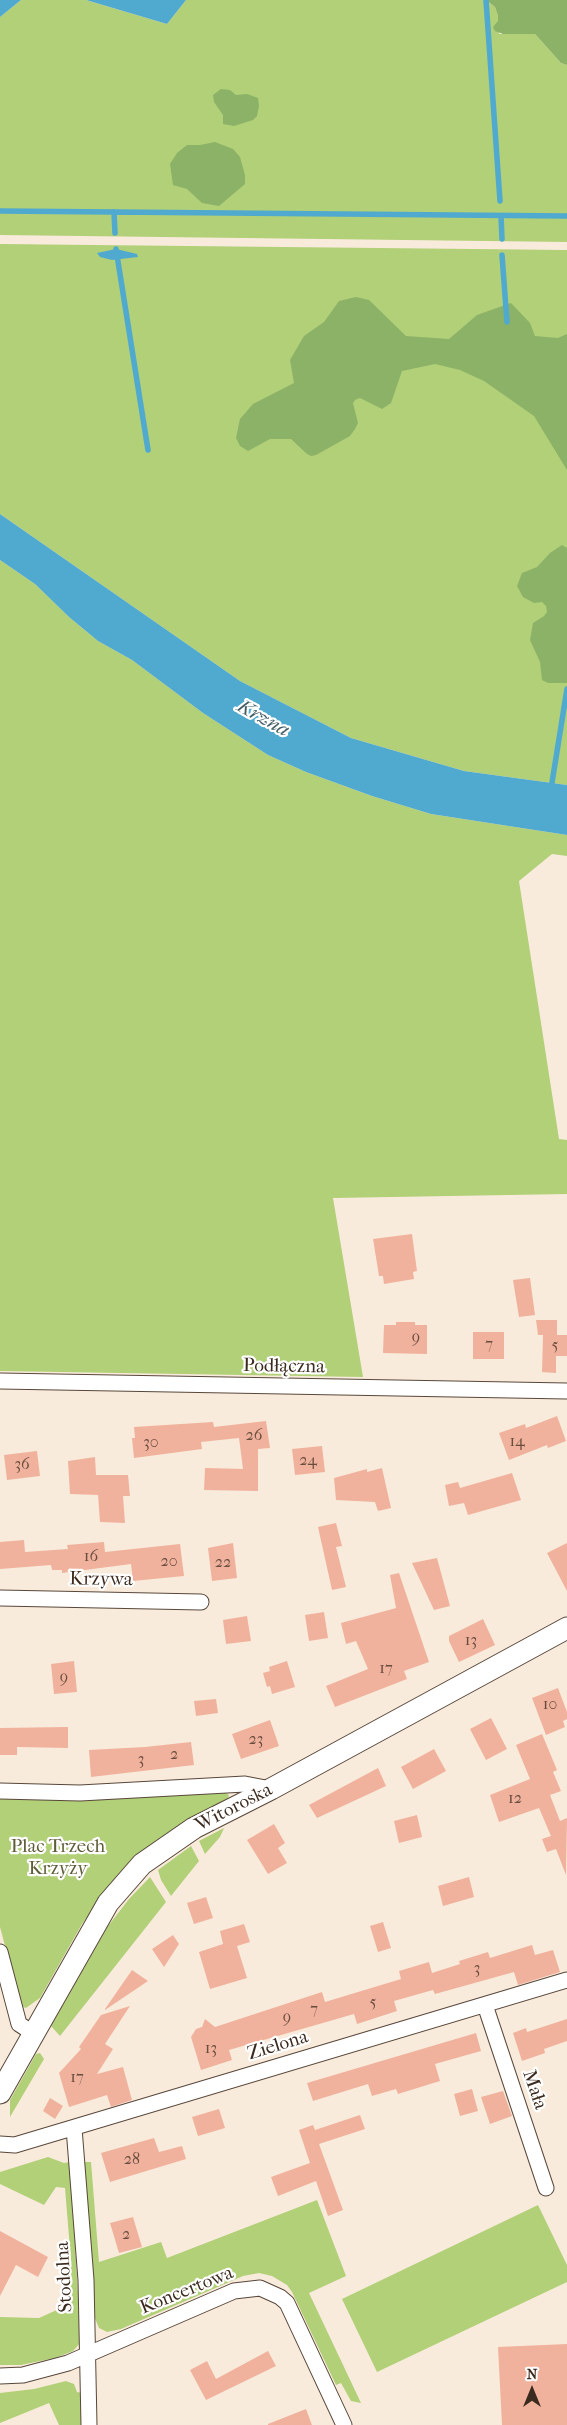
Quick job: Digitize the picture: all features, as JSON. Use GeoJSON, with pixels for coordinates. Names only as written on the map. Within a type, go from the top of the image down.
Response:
{"type":"FeatureCollection","features":[{"type":"Feature","properties":{"kind":"main road","name":"Witoroska"},"geometry":{"type":"LineString","coordinates":[[0,2094],[108,1903],[132,1874],[171,1843],[194,1828],[271,1789],[567,1629]]}},
{"type":"Feature","properties":{"kind":"street","name":"Podłączna"},"geometry":{"type":"LineString","coordinates":[[0,1381],[567,1392]]}},
{"type":"Feature","properties":{"kind":"street","name":"Krzywa"},"geometry":{"type":"LineString","coordinates":[[0,1598],[201,1602]]}},
{"type":"Feature","properties":{"kind":"street"},"geometry":{"type":"LineString","coordinates":[[0,1791],[80,1793],[245,1784],[271,1789]]}},
{"type":"Feature","properties":{"kind":"street"},"geometry":{"type":"LineString","coordinates":[[0,1952],[19,2024],[33,2033]]}},
{"type":"Feature","properties":{"kind":"street","name":"Zielona"},"geometry":{"type":"LineString","coordinates":[[0,2144],[16,2144],[74,2128],[567,1980]]}},
{"type":"Feature","properties":{"kind":"street","name":"Mała"},"geometry":{"type":"LineString","coordinates":[[485,2005],[546,2188]]}},
{"type":"Feature","properties":{"kind":"street","name":"Stodolna"},"geometry":{"type":"LineString","coordinates":[[74,2128],[86,2280],[89,2425]]}},
{"type":"Feature","properties":{"kind":"street","name":"Koncertowa"},"geometry":{"type":"LineString","coordinates":[[0,2376],[23,2375],[45,2370],[89,2354],[234,2291],[260,2288],[280,2297],[287,2303],[344,2425]]}},
{"type":"Feature","properties":{"kind":"green space"},"geometry":{"type":"Polygon","coordinates":[[[21,0],[86,0],[167,24],[186,0],[486,0],[495,7],[498,16],[499,34],[535,34],[561,63],[567,65],[567,242],[0,235],[0,17],[21,0]]]}},
{"type":"Feature","properties":{"kind":"green space"},"geometry":{"type":"Polygon","coordinates":[[[486,0],[567,0],[567,65],[561,63],[535,34],[503,34],[495,31],[493,27],[498,21],[498,16],[495,7],[486,0]]]}},
{"type":"Feature","properties":{"kind":"green space"},"geometry":{"type":"Polygon","coordinates":[[[221,89],[230,90],[236,95],[247,94],[258,98],[257,116],[253,120],[234,126],[223,124],[223,115],[214,102],[213,95],[221,89]]]}},
{"type":"Feature","properties":{"kind":"green space"},"geometry":{"type":"Polygon","coordinates":[[[215,142],[233,149],[240,157],[245,175],[245,184],[219,206],[202,203],[187,189],[173,185],[170,164],[177,153],[187,145],[215,142]]]}},
{"type":"Feature","properties":{"kind":"green space"},"geometry":{"type":"Polygon","coordinates":[[[0,244],[567,250],[567,785],[464,771],[351,738],[240,681],[0,514],[0,244]]]}},
{"type":"Feature","properties":{"kind":"green space"},"geometry":{"type":"Polygon","coordinates":[[[356,297],[369,300],[406,336],[449,339],[477,315],[511,303],[530,323],[535,336],[558,338],[567,334],[567,470],[534,416],[484,381],[460,370],[435,364],[402,371],[391,403],[382,409],[360,398],[355,400],[353,403],[358,423],[355,429],[350,436],[316,455],[311,456],[307,454],[291,439],[270,439],[248,451],[240,446],[236,438],[240,419],[253,404],[294,383],[290,360],[304,336],[324,322],[339,301],[356,297]]]}},
{"type":"Feature","properties":{"kind":"green space"},"geometry":{"type":"Polygon","coordinates":[[[562,545],[567,548],[567,683],[548,683],[542,680],[540,662],[530,640],[533,623],[544,616],[547,612],[546,606],[542,602],[534,603],[523,597],[517,586],[522,573],[537,567],[550,553],[562,545]]]}},
{"type":"Feature","properties":{"kind":"green space"},"geometry":{"type":"Polygon","coordinates":[[[0,560],[35,584],[69,617],[98,641],[132,660],[203,713],[268,755],[306,772],[372,796],[431,814],[567,835],[567,856],[552,854],[519,881],[559,1139],[567,1140],[567,1194],[333,1198],[363,1377],[0,1371],[0,560]]]}},
{"type":"Feature","properties":{"kind":"green space","name":"Plac Trzech Krzyży"},"geometry":{"type":"Polygon","coordinates":[[[226,1793],[229,1795],[228,1798],[160,1838],[128,1865],[109,1886],[82,1924],[40,1998],[26,2008],[21,2006],[0,1927],[0,1799],[84,1800],[226,1793]]]}},
{"type":"Feature","properties":{"kind":"green space"},"geometry":{"type":"Polygon","coordinates":[[[224,1828],[220,1837],[205,1854],[199,1841],[224,1828]]]}},
{"type":"Feature","properties":{"kind":"green space"},"geometry":{"type":"Polygon","coordinates":[[[191,1846],[199,1861],[171,1896],[161,1880],[158,1870],[191,1846]]]}},
{"type":"Feature","properties":{"kind":"green space"},"geometry":{"type":"Polygon","coordinates":[[[150,1877],[166,1902],[60,2036],[51,2026],[108,1926],[129,1899],[150,1877]]]}},
{"type":"Feature","properties":{"kind":"green space"},"geometry":{"type":"Polygon","coordinates":[[[40,2053],[44,2059],[10,2117],[10,2100],[36,2054],[40,2053]]]}},
{"type":"Feature","properties":{"kind":"green space"},"geometry":{"type":"Polygon","coordinates":[[[48,2157],[64,2163],[70,2162],[81,2342],[73,2351],[55,2358],[21,2365],[0,2365],[0,2317],[39,2318],[70,2304],[67,2265],[71,2261],[65,2188],[56,2187],[44,2205],[0,2184],[0,2172],[48,2157]]]}},
{"type":"Feature","properties":{"kind":"green space"},"geometry":{"type":"Polygon","coordinates":[[[84,2162],[91,2162],[99,2262],[161,2242],[167,2258],[317,2200],[346,2276],[309,2293],[361,2403],[351,2401],[341,2383],[336,2385],[292,2292],[287,2285],[272,2276],[259,2273],[243,2276],[121,2329],[107,2332],[99,2328],[94,2316],[84,2162]]]}},
{"type":"Feature","properties":{"kind":"green space"},"geometry":{"type":"Polygon","coordinates":[[[538,2205],[567,2265],[567,2282],[377,2372],[342,2299],[538,2205]]]}},
{"type":"Feature","properties":{"kind":"green space"},"geometry":{"type":"Polygon","coordinates":[[[66,2381],[74,2384],[77,2392],[82,2393],[81,2425],[59,2425],[49,2403],[0,2423],[0,2393],[34,2389],[66,2381]]]}},
{"type":"Feature","properties":{"kind":"water"},"geometry":{"type":"Polygon","coordinates":[[[0,0],[21,0],[0,17],[0,0]]]}},
{"type":"Feature","properties":{"kind":"water"},"geometry":{"type":"Polygon","coordinates":[[[86,0],[186,0],[167,24],[86,0]]]}},
{"type":"Feature","properties":{"kind":"water"},"geometry":{"type":"Polygon","coordinates":[[[116,249],[137,254],[138,257],[112,260],[100,257],[97,253],[116,249]]]}},
{"type":"Feature","properties":{"kind":"water","name":"Krzna"},"geometry":{"type":"Polygon","coordinates":[[[0,514],[240,681],[351,738],[464,771],[567,785],[567,835],[431,814],[372,796],[306,772],[268,755],[203,713],[132,660],[98,641],[69,617],[35,584],[0,560],[0,514]]]}},
{"type":"Feature","properties":{"kind":"building"},"geometry":{"type":"Polygon","coordinates":[[[412,1234],[417,1271],[413,1272],[414,1279],[384,1284],[383,1276],[379,1276],[373,1239],[412,1234]]]}},
{"type":"Feature","properties":{"kind":"building"},"geometry":{"type":"Polygon","coordinates":[[[530,1278],[535,1315],[519,1317],[513,1280],[530,1278]]]}},
{"type":"Feature","properties":{"kind":"building"},"geometry":{"type":"Polygon","coordinates":[[[536,1320],[557,1320],[557,1335],[567,1335],[567,1356],[556,1356],[556,1373],[542,1372],[543,1335],[538,1335],[536,1320]]]}},
{"type":"Feature","properties":{"kind":"building"},"geometry":{"type":"Polygon","coordinates":[[[396,1322],[415,1322],[415,1325],[427,1325],[427,1354],[383,1353],[384,1325],[396,1325],[396,1322]]]}},
{"type":"Feature","properties":{"kind":"building"},"geometry":{"type":"Polygon","coordinates":[[[473,1332],[504,1332],[504,1359],[473,1359],[473,1332]]]}},
{"type":"Feature","properties":{"kind":"building"},"geometry":{"type":"Polygon","coordinates":[[[557,1416],[566,1441],[548,1448],[547,1445],[509,1460],[499,1433],[525,1424],[526,1428],[557,1416]]]}},
{"type":"Feature","properties":{"kind":"building"},"geometry":{"type":"Polygon","coordinates":[[[266,1421],[270,1448],[258,1449],[258,1491],[204,1490],[205,1468],[243,1469],[239,1438],[201,1442],[202,1449],[134,1458],[132,1438],[135,1438],[134,1427],[213,1422],[214,1427],[266,1421]]]}},
{"type":"Feature","properties":{"kind":"building"},"geometry":{"type":"Polygon","coordinates":[[[322,1446],[325,1472],[295,1475],[292,1449],[322,1446]]]}},
{"type":"Feature","properties":{"kind":"building"},"geometry":{"type":"Polygon","coordinates":[[[37,1451],[40,1476],[7,1480],[4,1455],[37,1451]]]}},
{"type":"Feature","properties":{"kind":"building"},"geometry":{"type":"Polygon","coordinates":[[[95,1457],[96,1475],[128,1475],[130,1496],[123,1496],[125,1523],[100,1522],[98,1495],[70,1494],[68,1461],[95,1457]]]}},
{"type":"Feature","properties":{"kind":"building"},"geometry":{"type":"Polygon","coordinates":[[[382,1468],[391,1508],[378,1511],[375,1502],[336,1500],[334,1478],[367,1469],[367,1472],[382,1468]]]}},
{"type":"Feature","properties":{"kind":"building"},"geometry":{"type":"Polygon","coordinates":[[[512,1473],[521,1500],[468,1515],[464,1503],[449,1506],[445,1485],[458,1482],[460,1488],[512,1473]]]}},
{"type":"Feature","properties":{"kind":"building"},"geometry":{"type":"Polygon","coordinates":[[[336,1523],[342,1546],[336,1547],[346,1587],[332,1590],[318,1527],[336,1523]]]}},
{"type":"Feature","properties":{"kind":"building"},"geometry":{"type":"Polygon","coordinates":[[[24,1540],[25,1552],[68,1549],[67,1545],[104,1542],[105,1552],[180,1544],[184,1576],[133,1581],[131,1564],[62,1573],[62,1570],[52,1570],[51,1565],[0,1569],[0,1542],[24,1540]]]}},
{"type":"Feature","properties":{"kind":"building"},"geometry":{"type":"Polygon","coordinates":[[[233,1543],[237,1578],[212,1581],[208,1548],[233,1543]]]}},
{"type":"Feature","properties":{"kind":"building"},"geometry":{"type":"Polygon","coordinates":[[[567,1543],[567,1591],[547,1553],[567,1543]]]}},
{"type":"Feature","properties":{"kind":"building"},"geometry":{"type":"Polygon","coordinates":[[[437,1558],[450,1606],[434,1610],[412,1563],[437,1558]]]}},
{"type":"Feature","properties":{"kind":"building"},"geometry":{"type":"Polygon","coordinates":[[[399,1573],[429,1662],[404,1671],[407,1679],[335,1707],[326,1686],[368,1669],[356,1641],[346,1644],[341,1623],[396,1608],[390,1575],[399,1573]]]}},
{"type":"Feature","properties":{"kind":"building"},"geometry":{"type":"Polygon","coordinates":[[[324,1612],[328,1638],[309,1641],[305,1615],[324,1612]]]}},
{"type":"Feature","properties":{"kind":"building"},"geometry":{"type":"Polygon","coordinates":[[[247,1616],[251,1641],[226,1644],[223,1620],[247,1616]]]}},
{"type":"Feature","properties":{"kind":"building"},"geometry":{"type":"Polygon","coordinates":[[[483,1619],[495,1645],[459,1662],[449,1641],[449,1636],[483,1619]]]}},
{"type":"Feature","properties":{"kind":"building"},"geometry":{"type":"Polygon","coordinates":[[[74,1661],[77,1692],[54,1694],[51,1664],[74,1661]]]}},
{"type":"Feature","properties":{"kind":"building"},"geometry":{"type":"Polygon","coordinates":[[[287,1661],[295,1687],[272,1694],[270,1686],[267,1687],[263,1673],[270,1671],[269,1667],[287,1661]]]}},
{"type":"Feature","properties":{"kind":"building"},"geometry":{"type":"Polygon","coordinates":[[[558,1688],[567,1712],[567,1719],[563,1721],[565,1727],[546,1735],[532,1698],[558,1688]]]}},
{"type":"Feature","properties":{"kind":"building"},"geometry":{"type":"Polygon","coordinates":[[[216,1699],[218,1713],[196,1716],[194,1701],[216,1699]]]}},
{"type":"Feature","properties":{"kind":"building"},"geometry":{"type":"Polygon","coordinates":[[[491,1718],[507,1749],[486,1760],[470,1729],[491,1718]]]}},
{"type":"Feature","properties":{"kind":"building"},"geometry":{"type":"Polygon","coordinates":[[[270,1720],[279,1746],[241,1759],[232,1734],[270,1720]]]}},
{"type":"Feature","properties":{"kind":"building"},"geometry":{"type":"Polygon","coordinates":[[[68,1727],[68,1748],[17,1747],[17,1755],[0,1755],[0,1728],[68,1727]]]}},
{"type":"Feature","properties":{"kind":"building"},"geometry":{"type":"Polygon","coordinates":[[[542,1734],[557,1770],[553,1772],[561,1791],[550,1795],[560,1821],[567,1818],[566,1875],[556,1849],[547,1852],[542,1839],[551,1836],[539,1808],[499,1822],[490,1795],[530,1779],[516,1745],[542,1734]]]}},
{"type":"Feature","properties":{"kind":"building"},"geometry":{"type":"Polygon","coordinates":[[[191,1742],[194,1765],[91,1777],[89,1750],[191,1742]]]}},
{"type":"Feature","properties":{"kind":"building"},"geometry":{"type":"Polygon","coordinates":[[[434,1749],[446,1771],[413,1789],[401,1767],[434,1749]]]}},
{"type":"Feature","properties":{"kind":"building"},"geometry":{"type":"Polygon","coordinates":[[[378,1768],[386,1786],[317,1818],[309,1805],[378,1768]]]}},
{"type":"Feature","properties":{"kind":"building"},"geometry":{"type":"Polygon","coordinates":[[[417,1815],[422,1837],[399,1843],[394,1821],[417,1815]]]}},
{"type":"Feature","properties":{"kind":"building"},"geometry":{"type":"Polygon","coordinates":[[[274,1824],[285,1843],[278,1848],[287,1863],[268,1874],[247,1840],[274,1824]]]}},
{"type":"Feature","properties":{"kind":"building"},"geometry":{"type":"Polygon","coordinates":[[[469,1877],[474,1897],[443,1906],[438,1886],[469,1877]]]}},
{"type":"Feature","properties":{"kind":"building"},"geometry":{"type":"Polygon","coordinates":[[[206,1897],[213,1918],[194,1924],[187,1903],[206,1897]]]}},
{"type":"Feature","properties":{"kind":"building"},"geometry":{"type":"Polygon","coordinates":[[[383,1922],[391,1948],[378,1952],[370,1926],[383,1922]]]}},
{"type":"Feature","properties":{"kind":"building"},"geometry":{"type":"Polygon","coordinates":[[[244,1924],[250,1942],[237,1946],[247,1978],[210,1989],[199,1952],[223,1944],[220,1931],[244,1924]]]}},
{"type":"Feature","properties":{"kind":"building"},"geometry":{"type":"Polygon","coordinates":[[[173,1935],[179,1944],[164,1967],[152,1949],[173,1935]]]}},
{"type":"Feature","properties":{"kind":"building"},"geometry":{"type":"Polygon","coordinates":[[[532,1945],[535,1955],[553,1950],[560,1972],[518,1985],[514,1972],[435,1994],[433,1990],[394,2001],[397,2011],[357,2024],[354,2014],[229,2050],[232,2060],[201,2070],[191,2037],[196,2029],[202,2027],[205,2019],[215,2027],[322,1992],[325,2002],[401,1979],[399,1971],[429,1962],[432,1973],[460,1964],[459,1961],[488,1952],[490,1958],[532,1945]]]}},
{"type":"Feature","properties":{"kind":"building"},"geometry":{"type":"Polygon","coordinates":[[[132,1970],[148,1981],[105,2010],[105,2009],[132,1970]]]}},
{"type":"Feature","properties":{"kind":"building"},"geometry":{"type":"Polygon","coordinates":[[[130,2006],[105,2044],[113,2049],[97,2074],[123,2067],[132,2100],[111,2107],[107,2095],[69,2107],[59,2073],[81,2049],[79,2047],[101,2015],[130,2006]]]}},
{"type":"Feature","properties":{"kind":"building"},"geometry":{"type":"Polygon","coordinates":[[[567,2019],[567,2041],[544,2049],[545,2053],[522,2061],[513,2033],[526,2028],[527,2032],[567,2019]]]}},
{"type":"Feature","properties":{"kind":"building"},"geometry":{"type":"Polygon","coordinates":[[[476,2033],[481,2051],[435,2064],[440,2081],[398,2094],[396,2089],[372,2096],[368,2084],[313,2101],[307,2083],[476,2033]]]}},
{"type":"Feature","properties":{"kind":"building"},"geometry":{"type":"Polygon","coordinates":[[[472,2089],[478,2111],[460,2116],[454,2094],[472,2089]]]}},
{"type":"Feature","properties":{"kind":"building"},"geometry":{"type":"Polygon","coordinates":[[[503,2091],[512,2116],[490,2124],[481,2097],[503,2091]]]}},
{"type":"Feature","properties":{"kind":"building"},"geometry":{"type":"Polygon","coordinates":[[[50,2098],[63,2106],[55,2119],[43,2111],[50,2098]]]}},
{"type":"Feature","properties":{"kind":"building"},"geometry":{"type":"Polygon","coordinates":[[[219,2109],[225,2128],[198,2136],[192,2117],[219,2109]]]}},
{"type":"Feature","properties":{"kind":"building"},"geometry":{"type":"Polygon","coordinates":[[[360,2115],[365,2129],[319,2144],[343,2210],[328,2216],[316,2181],[278,2196],[271,2177],[310,2163],[299,2130],[313,2125],[315,2130],[360,2115]]]}},
{"type":"Feature","properties":{"kind":"building"},"geometry":{"type":"Polygon","coordinates":[[[154,2138],[159,2152],[182,2146],[186,2159],[110,2182],[101,2153],[154,2138]]]}},
{"type":"Feature","properties":{"kind":"building"},"geometry":{"type":"Polygon","coordinates":[[[133,2217],[142,2247],[119,2253],[110,2223],[133,2217]]]}},
{"type":"Feature","properties":{"kind":"building"},"geometry":{"type":"Polygon","coordinates":[[[0,2231],[48,2257],[38,2277],[16,2265],[0,2296],[0,2231]]]}},
{"type":"Feature","properties":{"kind":"building"},"geometry":{"type":"Polygon","coordinates":[[[567,2344],[567,2425],[502,2425],[498,2347],[567,2344]]]}},
{"type":"Feature","properties":{"kind":"building"},"geometry":{"type":"Polygon","coordinates":[[[268,2351],[276,2366],[206,2400],[190,2370],[207,2361],[216,2379],[268,2351]]]}},
{"type":"Feature","properties":{"kind":"building"},"geometry":{"type":"Polygon","coordinates":[[[306,2409],[312,2425],[268,2425],[268,2424],[306,2409]]]}},
{"type":"Feature","properties":{"kind":"waterway"},"geometry":{"type":"LineString","coordinates":[[486,0],[500,201]]}},
{"type":"Feature","properties":{"kind":"waterway"},"geometry":{"type":"LineString","coordinates":[[0,211],[567,216]]}},
{"type":"Feature","properties":{"kind":"waterway"},"geometry":{"type":"LineString","coordinates":[[114,212],[115,233]]}},
{"type":"Feature","properties":{"kind":"waterway"},"geometry":{"type":"LineString","coordinates":[[501,216],[502,239]]}},
{"type":"Feature","properties":{"kind":"waterway"},"geometry":{"type":"LineString","coordinates":[[116,249],[148,450]]}},
{"type":"Feature","properties":{"kind":"waterway"},"geometry":{"type":"LineString","coordinates":[[502,255],[507,322]]}},
{"type":"Feature","properties":{"kind":"waterway"},"geometry":{"type":"LineString","coordinates":[[551,789],[567,689]]}}]}
